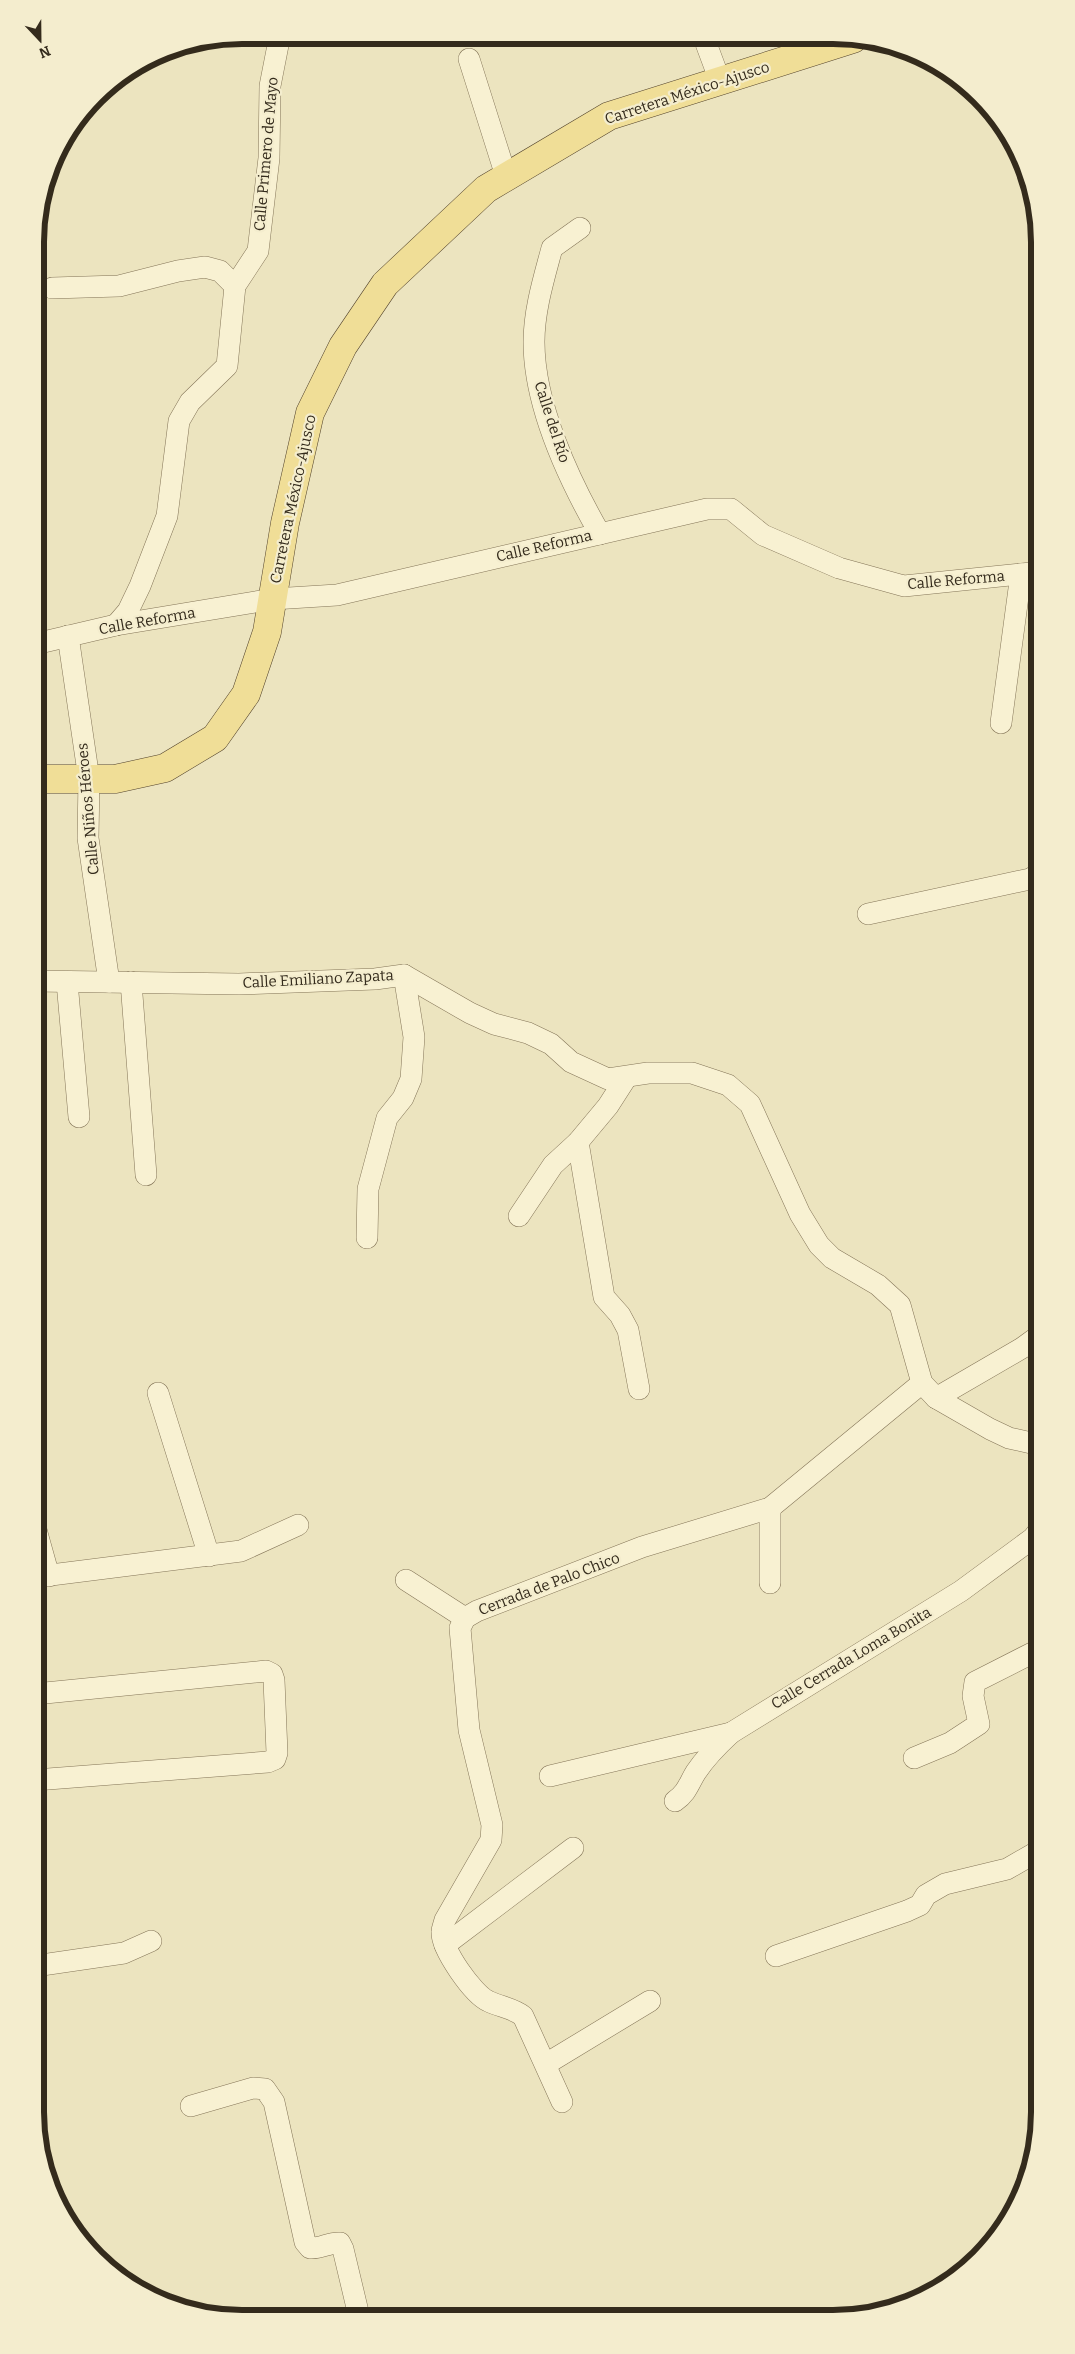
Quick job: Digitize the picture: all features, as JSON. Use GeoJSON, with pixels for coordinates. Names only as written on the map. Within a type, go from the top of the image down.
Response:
{"type":"FeatureCollection","features":[{"type":"Feature","properties":{"kind":"main road","name":"Carretera México-Ajusco"},"geometry":{"type":"LineString","coordinates":[[44,779],[115,779],[165,768],[215,738],[246,694],[267,632],[285,523],[310,413],[343,346],[385,284],[486,189],[609,116],[837,44]]}},
{"type":"Feature","properties":{"kind":"street","name":"Calle Primero de Mayo"},"geometry":{"type":"LineString","coordinates":[[116,625],[128,611],[140,586],[164,524],[179,421],[190,402],[227,366],[235,286],[258,251],[269,158],[270,86],[278,44]]}},
{"type":"Feature","properties":{"kind":"street"},"geometry":{"type":"LineString","coordinates":[[706,44],[720,80]]}},
{"type":"Feature","properties":{"kind":"street"},"geometry":{"type":"LineString","coordinates":[[469,59],[506,176]]}},
{"type":"Feature","properties":{"kind":"street","name":"Calle del Río"},"geometry":{"type":"LineString","coordinates":[[580,228],[552,248],[540,294],[534,341],[538,386],[547,414],[576,491],[600,534]]}},
{"type":"Feature","properties":{"kind":"street"},"geometry":{"type":"LineString","coordinates":[[52,288],[119,286],[178,271],[206,267],[220,271],[235,286]]}},
{"type":"Feature","properties":{"kind":"street","name":"Calle Reforma"},"geometry":{"type":"LineString","coordinates":[[44,642],[116,625],[272,599],[337,595],[707,509],[731,510],[763,535],[840,568],[904,586],[1031,573]]}},
{"type":"Feature","properties":{"kind":"street"},"geometry":{"type":"LineString","coordinates":[[1001,723],[1031,573]]}},
{"type":"Feature","properties":{"kind":"street","name":"Calle Niños Héroes"},"geometry":{"type":"LineString","coordinates":[[68,636],[89,779],[88,838],[109,982]]}},
{"type":"Feature","properties":{"kind":"street"},"geometry":{"type":"LineString","coordinates":[[868,914],[1031,878]]}},
{"type":"Feature","properties":{"kind":"street"},"geometry":{"type":"LineString","coordinates":[[367,1238],[368,1189],[387,1118],[403,1098],[411,1079],[414,1037],[404,975]]}},
{"type":"Feature","properties":{"kind":"street","name":"Calle Emiliano Zapata"},"geometry":{"type":"LineString","coordinates":[[44,981],[239,984],[375,979],[404,975],[470,1013],[494,1024],[528,1033],[551,1044],[571,1062],[608,1079],[626,1078],[648,1073],[692,1073],[728,1085],[750,1104],[800,1214],[819,1245],[832,1258],[878,1285],[900,1305],[929,1391]]}},
{"type":"Feature","properties":{"kind":"street"},"geometry":{"type":"LineString","coordinates":[[67,982],[79,1117]]}},
{"type":"Feature","properties":{"kind":"street"},"geometry":{"type":"LineString","coordinates":[[131,982],[146,1175]]}},
{"type":"Feature","properties":{"kind":"street"},"geometry":{"type":"LineString","coordinates":[[519,1216],[553,1165],[578,1142],[608,1106],[626,1078]]}},
{"type":"Feature","properties":{"kind":"street"},"geometry":{"type":"LineString","coordinates":[[578,1142],[604,1297],[620,1315],[628,1330],[639,1389]]}},
{"type":"Feature","properties":{"kind":"street","name":"Cerrada de Palo Chico"},"geometry":{"type":"LineString","coordinates":[[445,1945],[442,1932],[444,1920],[490,1840],[492,1824],[469,1730],[460,1628],[465,1618],[477,1611],[642,1547],[770,1508],[929,1391],[1022,1348],[1031,1342]]}},
{"type":"Feature","properties":{"kind":"street"},"geometry":{"type":"LineString","coordinates":[[929,1391],[1009,1438],[1031,1443]]}},
{"type":"Feature","properties":{"kind":"street"},"geometry":{"type":"LineString","coordinates":[[158,1393],[209,1556]]}},
{"type":"Feature","properties":{"kind":"street"},"geometry":{"type":"LineString","coordinates":[[770,1508],[770,1583]]}},
{"type":"Feature","properties":{"kind":"street"},"geometry":{"type":"LineString","coordinates":[[44,1576],[240,1551],[298,1525]]}},
{"type":"Feature","properties":{"kind":"street","name":"Calle Cerrada Loma Bonita"},"geometry":{"type":"LineString","coordinates":[[675,1801],[685,1794],[696,1772],[714,1748],[731,1733],[961,1591],[1031,1539]]}},
{"type":"Feature","properties":{"kind":"street"},"geometry":{"type":"LineString","coordinates":[[406,1580],[465,1618]]}},
{"type":"Feature","properties":{"kind":"street"},"geometry":{"type":"LineString","coordinates":[[914,1758],[950,1743],[979,1724],[973,1696],[975,1682],[1031,1654]]}},
{"type":"Feature","properties":{"kind":"street"},"geometry":{"type":"LineString","coordinates":[[44,1693],[266,1671],[272,1674],[274,1680],[277,1753],[275,1759],[268,1762],[44,1779]]}},
{"type":"Feature","properties":{"kind":"street"},"geometry":{"type":"LineString","coordinates":[[550,1776],[731,1733]]}},
{"type":"Feature","properties":{"kind":"street"},"geometry":{"type":"LineString","coordinates":[[562,2102],[523,2016],[516,2010],[489,2002],[479,1996],[445,1945],[574,1848]]}},
{"type":"Feature","properties":{"kind":"street"},"geometry":{"type":"LineString","coordinates":[[776,1956],[907,1912],[920,1905],[926,1895],[946,1884],[1007,1869],[1031,1855]]}},
{"type":"Feature","properties":{"kind":"street"},"geometry":{"type":"LineString","coordinates":[[44,1965],[124,1953],[151,1941]]}},
{"type":"Feature","properties":{"kind":"street"},"geometry":{"type":"LineString","coordinates":[[546,2064],[650,2001]]}},
{"type":"Feature","properties":{"kind":"street"},"geometry":{"type":"LineString","coordinates":[[191,2106],[253,2088],[265,2089],[274,2102],[306,2242],[310,2248],[317,2249],[334,2242],[340,2243],[344,2249],[358,2310]]}}]}
